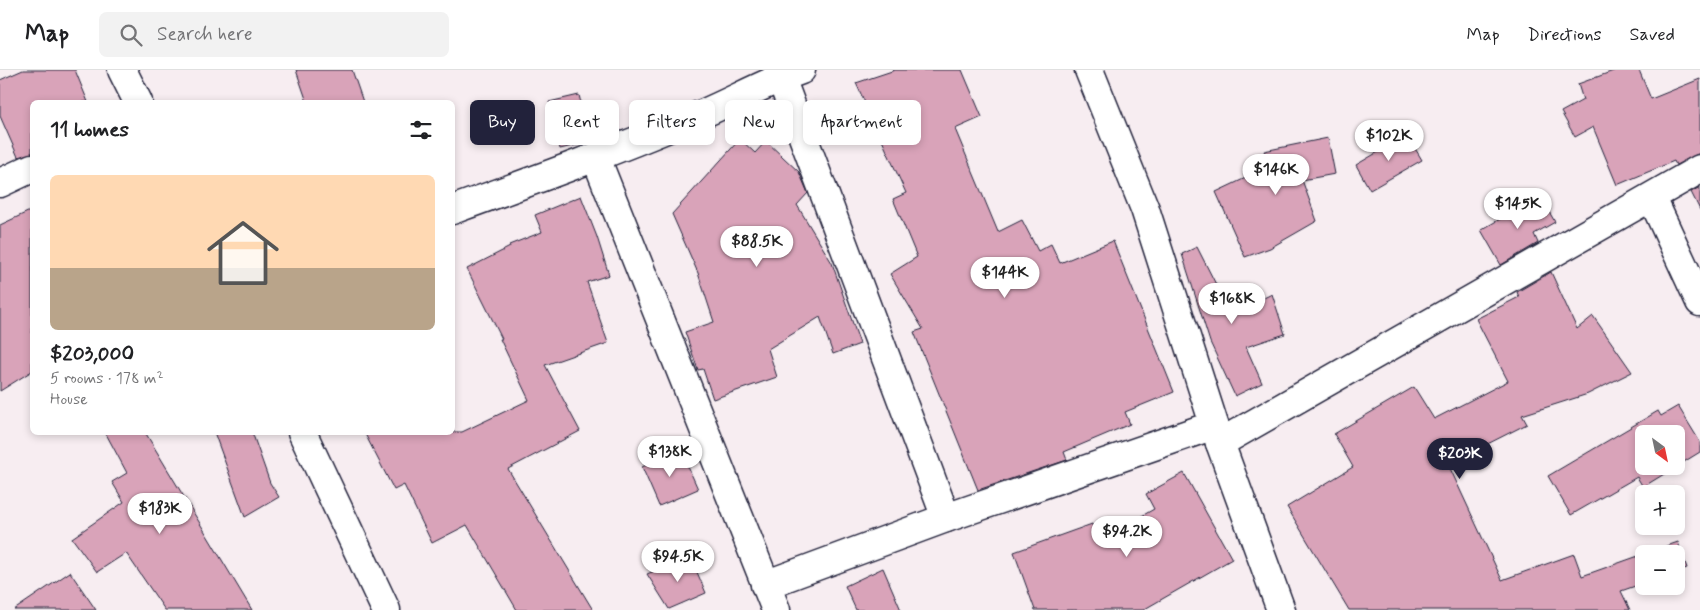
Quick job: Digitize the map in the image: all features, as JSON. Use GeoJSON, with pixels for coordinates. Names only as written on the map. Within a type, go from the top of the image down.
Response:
{"type":"FeatureCollection","features":[{"type":"Feature","properties":{"kind":"street"},"geometry":{"type":"LineString","coordinates":[[122,70],[137,100]]}},
{"type":"Feature","properties":{"kind":"street"},"geometry":{"type":"LineString","coordinates":[[1089,70],[1146,209],[1217,434],[1280,610]]}},
{"type":"Feature","properties":{"kind":"street"},"geometry":{"type":"LineString","coordinates":[[455,209],[596,158],[693,118],[787,72],[946,518]]}},
{"type":"Feature","properties":{"kind":"street"},"geometry":{"type":"LineString","coordinates":[[596,158],[764,585],[776,610]]}},
{"type":"Feature","properties":{"kind":"street"},"geometry":{"type":"LineString","coordinates":[[0,183],[30,169]]}},
{"type":"Feature","properties":{"kind":"street"},"geometry":{"type":"LineString","coordinates":[[764,585],[946,518],[1217,434],[1652,198],[1700,169]]}},
{"type":"Feature","properties":{"kind":"street"},"geometry":{"type":"LineString","coordinates":[[1652,198],[1700,302]]}},
{"type":"Feature","properties":{"kind":"street"},"geometry":{"type":"LineString","coordinates":[[303,435],[386,610]]}},
{"type":"Feature","properties":{"kind":"building"},"geometry":{"type":"Polygon","coordinates":[[[23,70],[75,70],[87,100],[30,100],[30,154],[18,157],[0,116],[0,80],[23,70]]]}},
{"type":"Feature","properties":{"kind":"building"},"geometry":{"type":"Polygon","coordinates":[[[296,70],[352,70],[362,100],[306,100],[296,70]]]}},
{"type":"Feature","properties":{"kind":"building"},"geometry":{"type":"Polygon","coordinates":[[[895,70],[962,70],[982,117],[955,129],[998,232],[1022,220],[1038,251],[1051,244],[1060,263],[1113,241],[1174,392],[1125,412],[1130,424],[1064,452],[1067,460],[978,490],[914,332],[923,329],[890,274],[917,257],[893,199],[906,193],[884,145],[921,145],[921,100],[864,100],[856,83],[895,70]]]}},
{"type":"Feature","properties":{"kind":"building"},"geometry":{"type":"Polygon","coordinates":[[[1616,70],[1639,70],[1651,99],[1700,79],[1700,153],[1676,165],[1674,161],[1617,185],[1593,127],[1575,137],[1561,112],[1583,100],[1578,84],[1616,70]]]}},
{"type":"Feature","properties":{"kind":"building"},"geometry":{"type":"Polygon","coordinates":[[[579,95],[580,100],[558,100],[579,95]]]}},
{"type":"Feature","properties":{"kind":"building"},"geometry":{"type":"Polygon","coordinates":[[[1407,135],[1422,160],[1370,190],[1356,165],[1407,135]]]}},
{"type":"Feature","properties":{"kind":"building"},"geometry":{"type":"Polygon","coordinates":[[[1328,138],[1335,174],[1302,180],[1317,221],[1270,248],[1245,257],[1216,192],[1271,166],[1264,151],[1328,138]]]}},
{"type":"Feature","properties":{"kind":"building"},"geometry":{"type":"Polygon","coordinates":[[[559,145],[577,145],[560,149],[559,145]]]}},
{"type":"Feature","properties":{"kind":"building"},"geometry":{"type":"Polygon","coordinates":[[[735,145],[746,145],[755,153],[762,145],[770,145],[799,172],[808,193],[797,205],[832,263],[860,344],[833,354],[820,317],[768,349],[777,377],[713,399],[703,369],[698,370],[685,332],[714,322],[698,273],[672,214],[735,145]]]}},
{"type":"Feature","properties":{"kind":"building"},"geometry":{"type":"Polygon","coordinates":[[[1700,187],[1700,210],[1691,192],[1700,187]]]}},
{"type":"Feature","properties":{"kind":"building"},"geometry":{"type":"Polygon","coordinates":[[[581,196],[609,275],[587,282],[608,343],[545,365],[580,431],[508,469],[593,610],[517,610],[467,525],[432,543],[404,485],[394,490],[366,435],[455,435],[455,432],[462,432],[529,400],[500,339],[502,339],[467,269],[510,247],[509,245],[542,232],[535,215],[581,196]]]}},
{"type":"Feature","properties":{"kind":"building"},"geometry":{"type":"Polygon","coordinates":[[[1540,196],[1555,222],[1534,234],[1538,243],[1501,265],[1481,230],[1540,196]]]}},
{"type":"Feature","properties":{"kind":"building"},"geometry":{"type":"Polygon","coordinates":[[[30,211],[30,372],[0,391],[0,225],[30,211]]]}},
{"type":"Feature","properties":{"kind":"building"},"geometry":{"type":"Polygon","coordinates":[[[1197,247],[1231,314],[1272,294],[1285,334],[1246,347],[1262,383],[1235,396],[1210,342],[1182,254],[1197,247]]]}},
{"type":"Feature","properties":{"kind":"building"},"geometry":{"type":"Polygon","coordinates":[[[1551,272],[1577,329],[1593,316],[1632,372],[1588,394],[1522,415],[1527,424],[1448,464],[1502,580],[1574,554],[1582,576],[1635,557],[1635,586],[1621,591],[1630,610],[1349,610],[1287,507],[1353,467],[1334,434],[1414,387],[1434,419],[1508,381],[1476,319],[1519,297],[1517,292],[1551,272]]]}},
{"type":"Feature","properties":{"kind":"building"},"geometry":{"type":"Polygon","coordinates":[[[1678,406],[1700,442],[1700,452],[1685,461],[1685,425],[1635,425],[1635,475],[1663,475],[1646,485],[1642,485],[1637,477],[1571,515],[1548,476],[1658,411],[1661,416],[1678,406]]]}},
{"type":"Feature","properties":{"kind":"building"},"geometry":{"type":"Polygon","coordinates":[[[107,435],[147,435],[252,610],[165,610],[126,553],[97,572],[72,538],[124,502],[112,482],[127,473],[107,435]]]}},
{"type":"Feature","properties":{"kind":"building"},"geometry":{"type":"Polygon","coordinates":[[[215,435],[253,435],[270,483],[279,497],[245,517],[215,435]]]}},
{"type":"Feature","properties":{"kind":"building"},"geometry":{"type":"Polygon","coordinates":[[[680,449],[698,489],[659,506],[642,467],[680,449]]]}},
{"type":"Feature","properties":{"kind":"building"},"geometry":{"type":"Polygon","coordinates":[[[1184,473],[1232,559],[1143,610],[1035,610],[1014,552],[1092,524],[1098,541],[1154,509],[1146,494],[1184,473]]]}},
{"type":"Feature","properties":{"kind":"building"},"geometry":{"type":"Polygon","coordinates":[[[690,556],[706,593],[669,609],[647,574],[690,556]]]}},
{"type":"Feature","properties":{"kind":"building"},"geometry":{"type":"Polygon","coordinates":[[[883,568],[901,610],[856,610],[845,586],[883,568]]]}},
{"type":"Feature","properties":{"kind":"building"},"geometry":{"type":"Polygon","coordinates":[[[70,572],[96,610],[14,610],[70,572]]]}}]}
